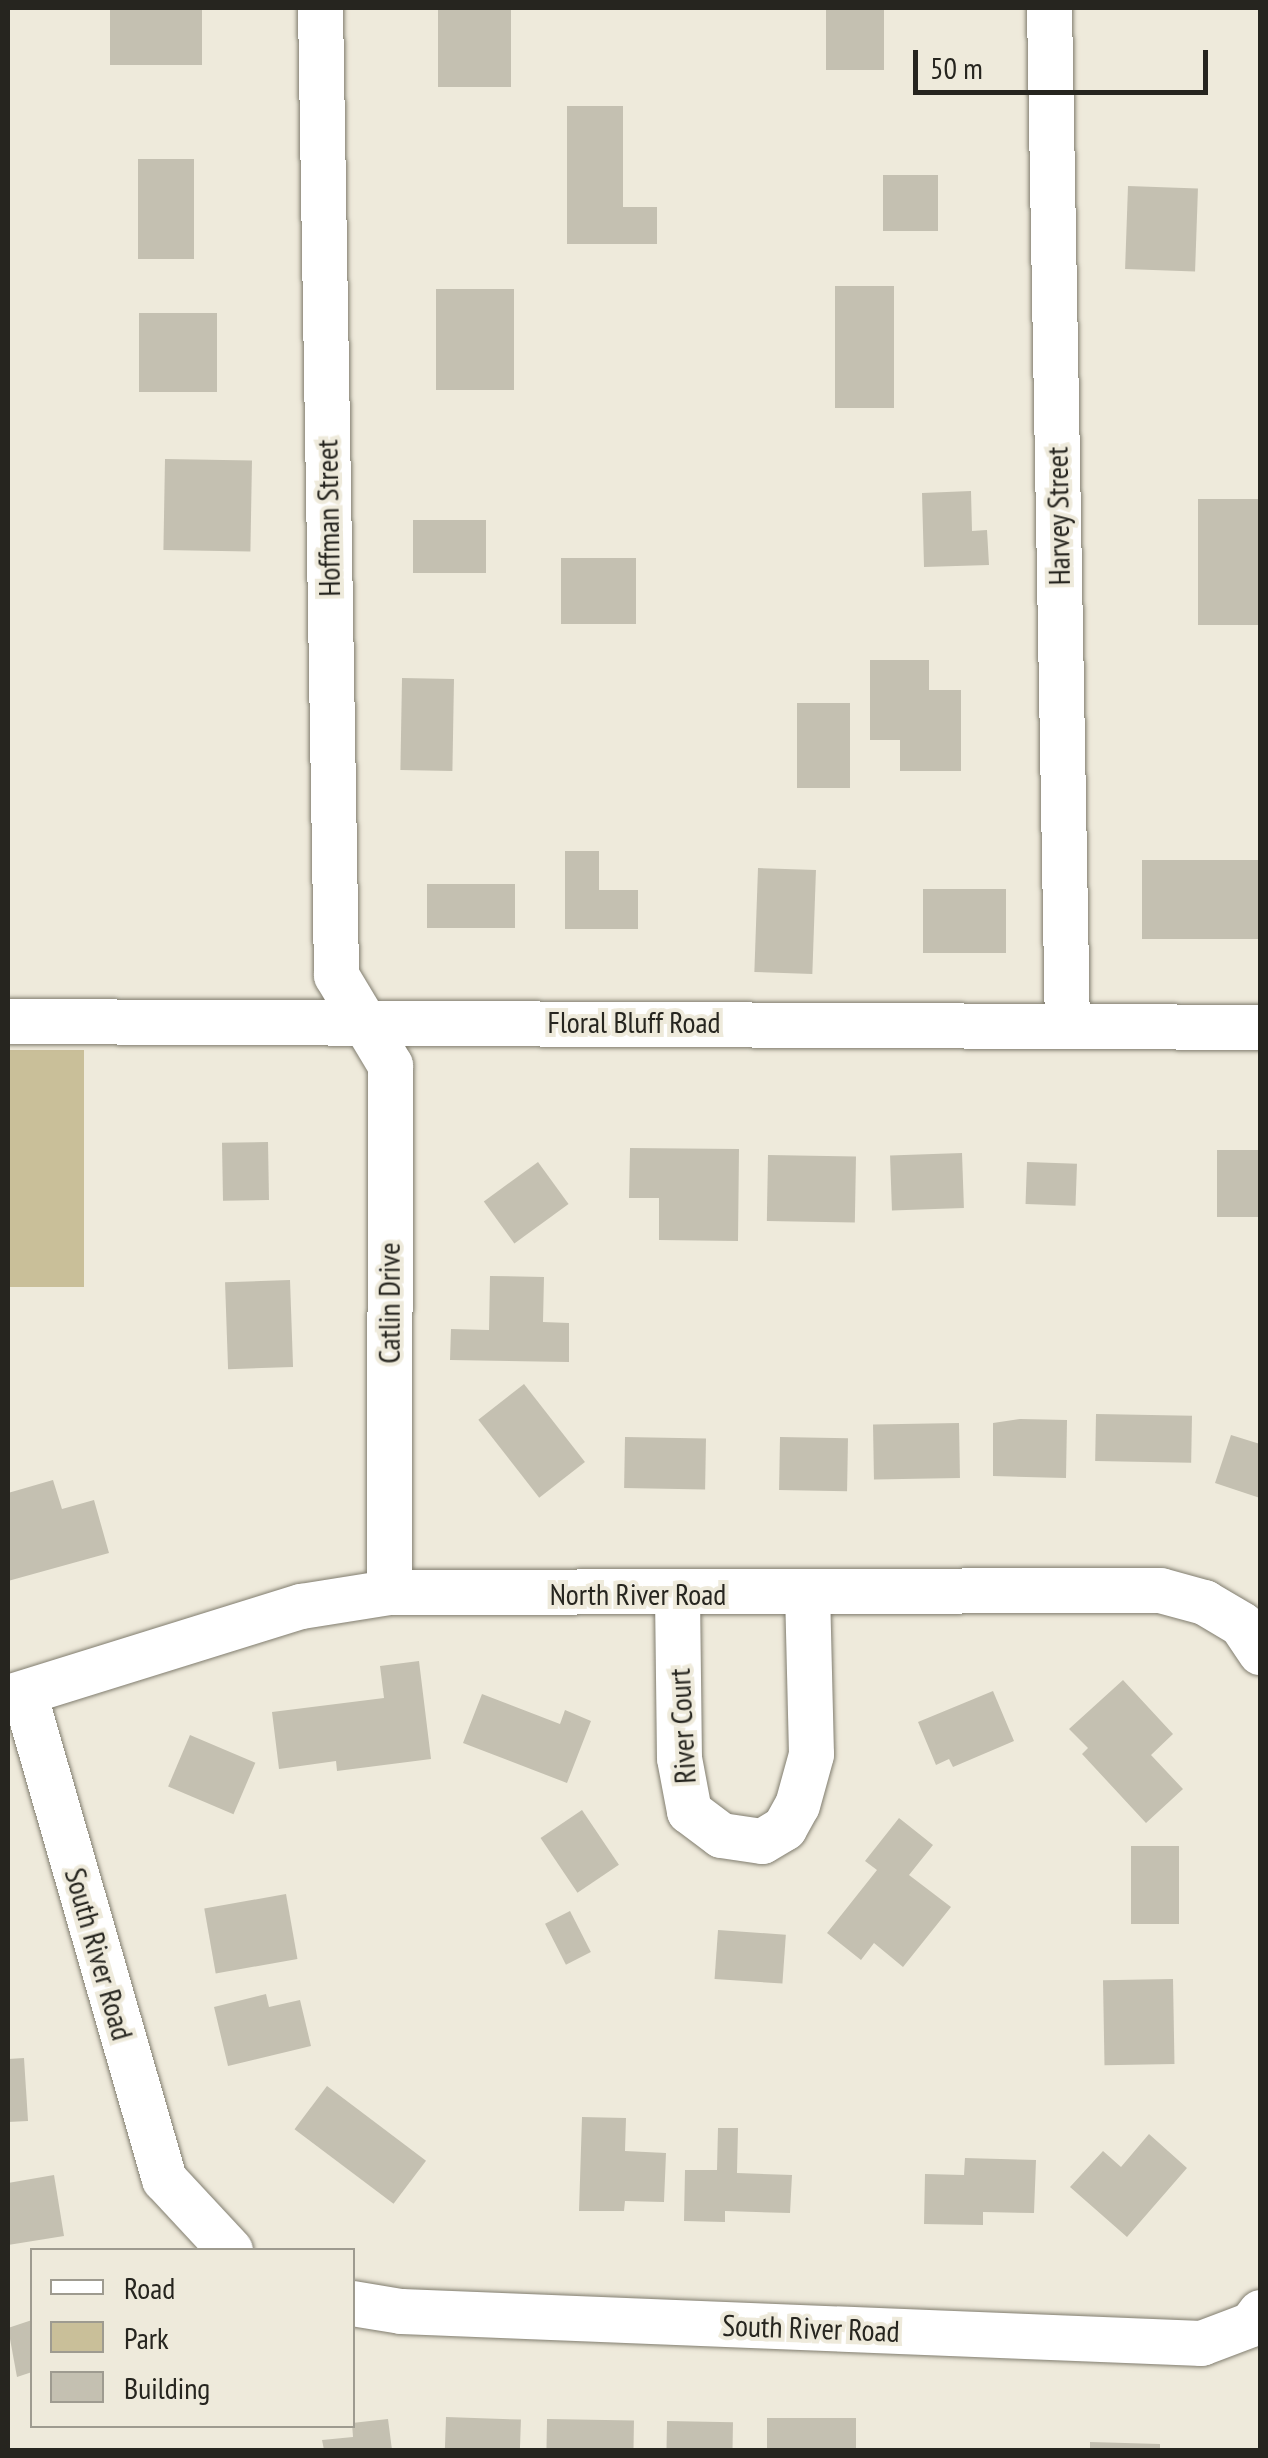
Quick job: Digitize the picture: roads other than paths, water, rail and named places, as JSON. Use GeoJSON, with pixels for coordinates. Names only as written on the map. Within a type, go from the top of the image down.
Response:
{"type":"FeatureCollection","features":[{"type":"Feature","properties":{"kind":"street","name":"Hoffman Street"},"geometry":{"type":"LineString","coordinates":[[320,8],[336,976],[363,1021]]}},
{"type":"Feature","properties":{"kind":"street","name":"Harvey Street"},"geometry":{"type":"LineString","coordinates":[[1049,8],[1067,1024]]}},
{"type":"Feature","properties":{"kind":"street","name":"Floral Bluff Road"},"geometry":{"type":"LineString","coordinates":[[8,1020],[1260,1027]]}},
{"type":"Feature","properties":{"kind":"street","name":"Catlin Drive"},"geometry":{"type":"LineString","coordinates":[[363,1021],[390,1065],[389,1592]]}},
{"type":"Feature","properties":{"kind":"street","name":"North River Road"},"geometry":{"type":"LineString","coordinates":[[16,1695],[301,1606],[389,1592],[807,1595],[1160,1590],[1204,1602],[1241,1624],[1260,1652]]}},
{"type":"Feature","properties":{"kind":"street","name":"River Court"},"geometry":{"type":"LineString","coordinates":[[677,1595],[679,1758],[689,1811],[720,1835],[762,1841],[784,1828],[797,1805],[811,1754],[807,1595]]}},
{"type":"Feature","properties":{"kind":"street","name":"South River Road"},"geometry":{"type":"LineString","coordinates":[[16,1695],[164,2179],[228,2248]]}},
{"type":"Feature","properties":{"kind":"street","name":"South River Road"},"geometry":{"type":"LineString","coordinates":[[355,2303],[401,2311],[1201,2344],[1252,2324],[1260,2312]]}}]}
